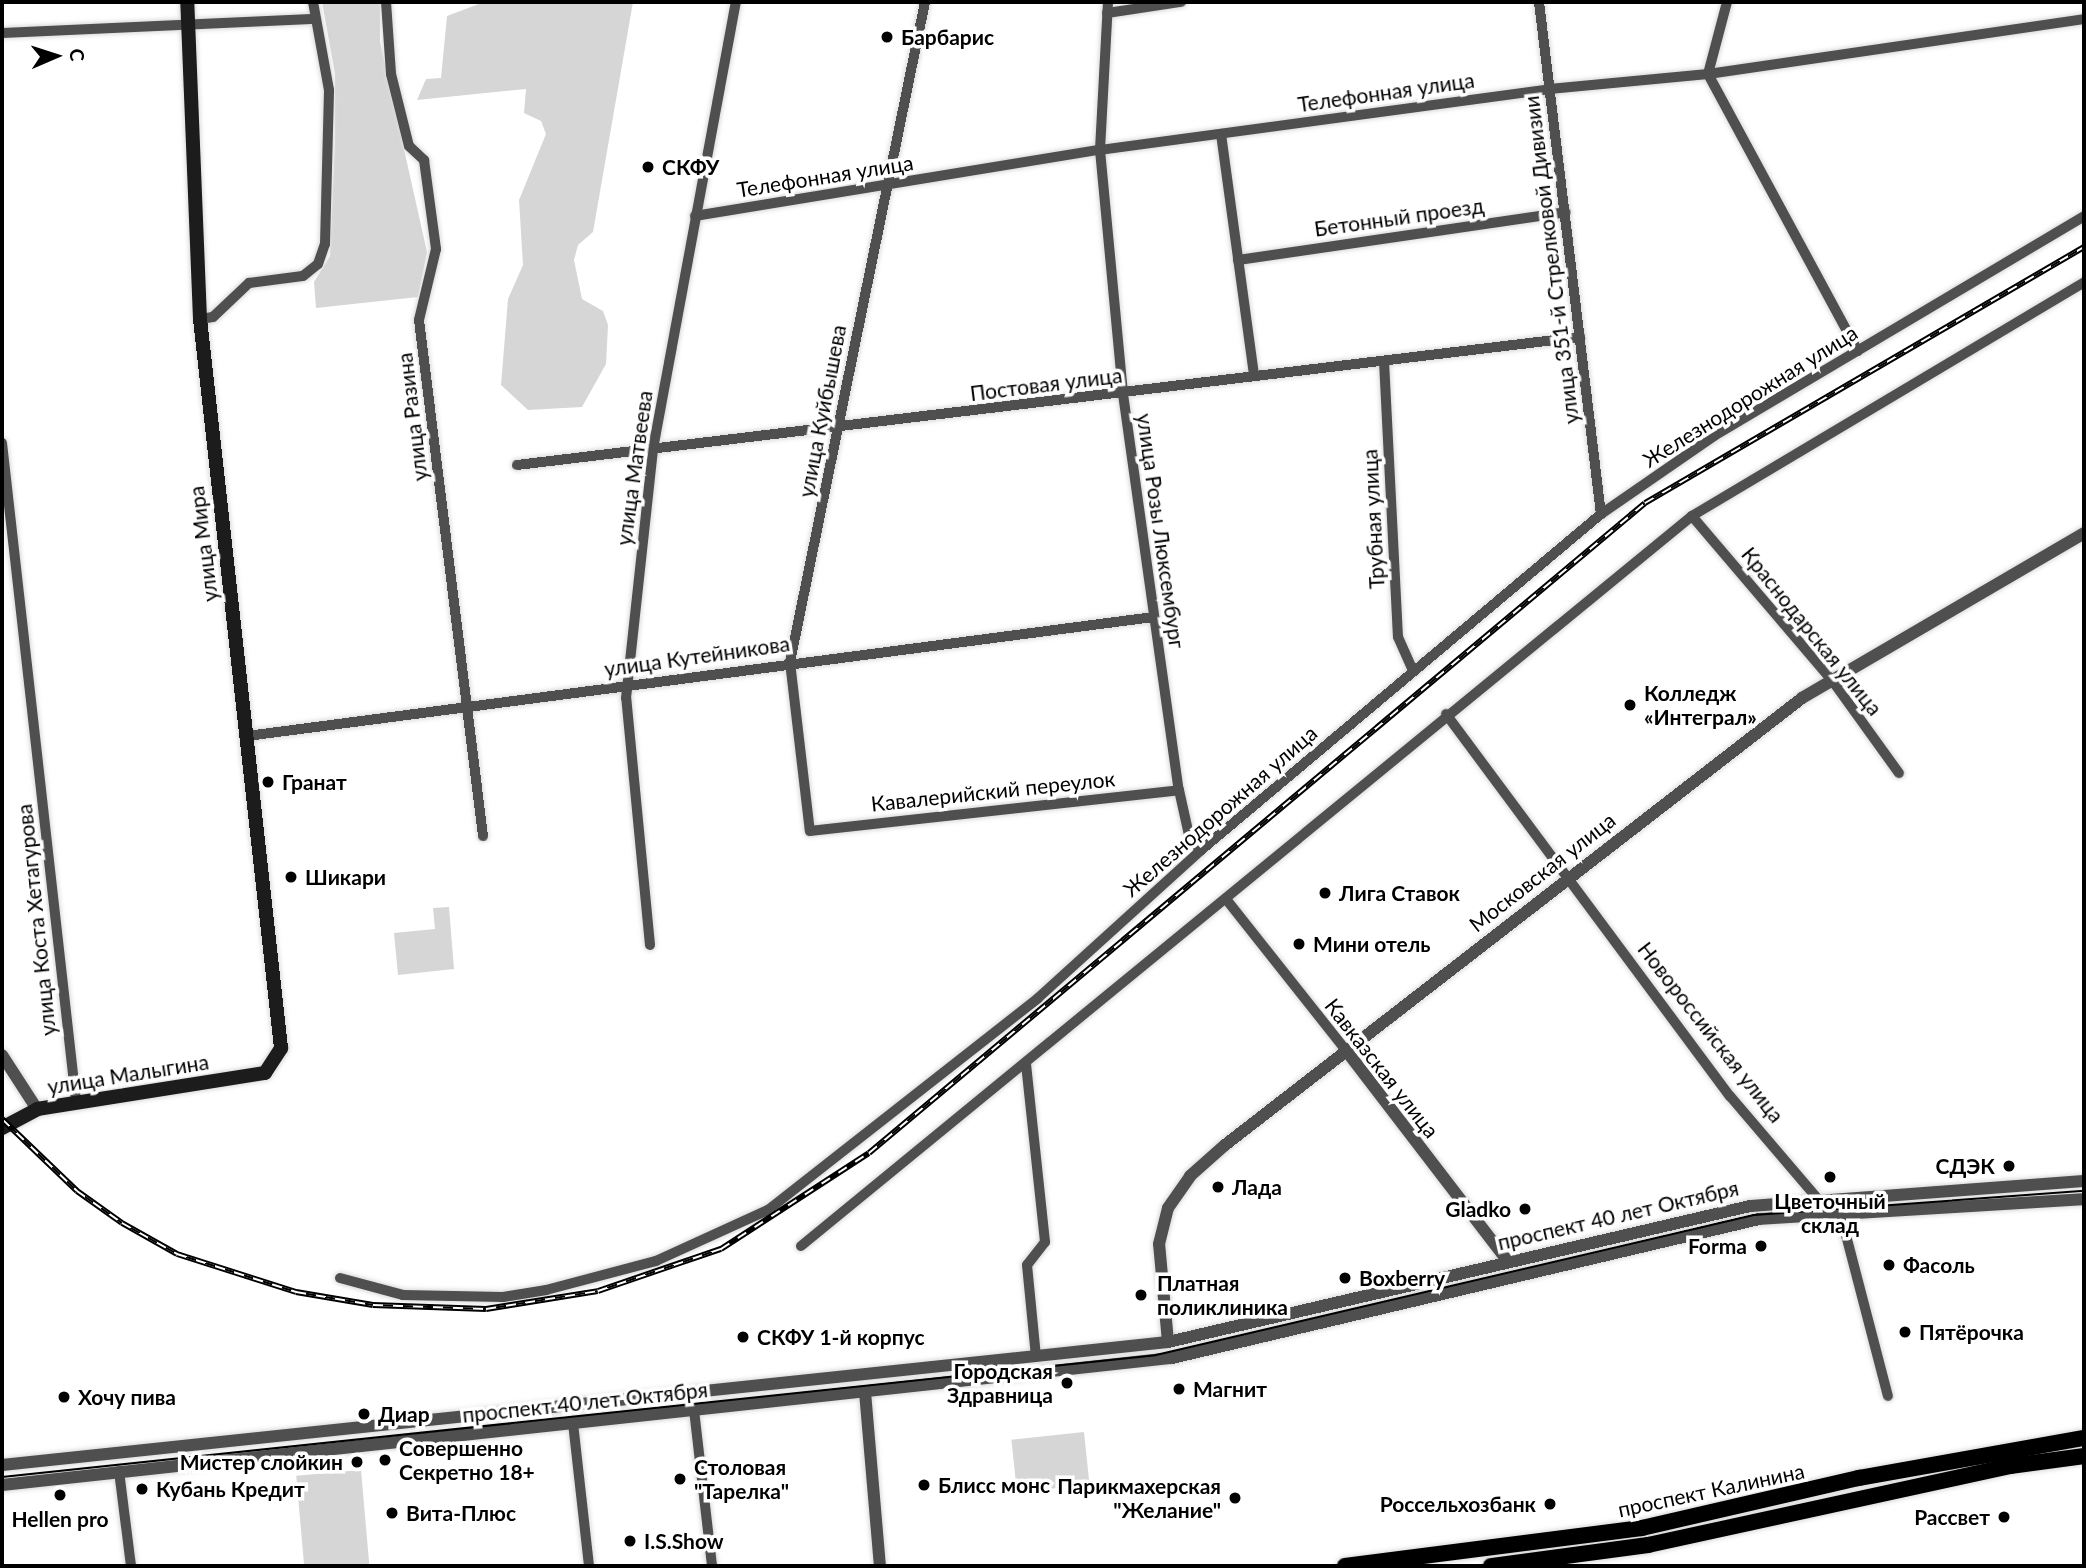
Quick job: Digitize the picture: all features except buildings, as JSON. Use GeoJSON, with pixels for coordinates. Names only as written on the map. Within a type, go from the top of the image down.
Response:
{"type":"FeatureCollection","features":[{"type":"Feature","properties":{"kind":"main road","name":"улица Мира"},"geometry":{"type":"LineString","coordinates":[[187,2],[200,319],[281,1048],[265,1073]]}},
{"type":"Feature","properties":{"kind":"main road","name":"улица Малыгина"},"geometry":{"type":"LineString","coordinates":[[2,1128],[37,1109],[265,1073]]}},
{"type":"Feature","properties":{"kind":"main road","name":"проспект Калинина"},"geometry":{"type":"LineString","coordinates":[[1345,1566],[1642,1528],[1859,1478],[2084,1438]]}},
{"type":"Feature","properties":{"kind":"main road","name":"проспект Калинина"},"geometry":{"type":"LineString","coordinates":[[1491,1566],[1648,1545],[2010,1465],[2084,1456]]}},
{"type":"Feature","properties":{"kind":"street"},"geometry":{"type":"LineString","coordinates":[[200,319],[213,317],[249,284],[303,276],[318,264],[325,244],[329,90],[312,19],[313,2]]}},
{"type":"Feature","properties":{"kind":"street","name":"улица Разина"},"geometry":{"type":"LineString","coordinates":[[386,2],[391,74],[409,146],[424,160],[436,249],[419,320],[483,836]]}},
{"type":"Feature","properties":{"kind":"street","name":"улица Матвеева"},"geometry":{"type":"LineString","coordinates":[[650,944],[628,685],[653,449],[736,2]]}},
{"type":"Feature","properties":{"kind":"street","name":"улица Куйбышева"},"geometry":{"type":"LineString","coordinates":[[810,831],[790,662],[925,2]]}},
{"type":"Feature","properties":{"kind":"street"},"geometry":{"type":"LineString","coordinates":[[1107,7],[1181,2]]}},
{"type":"Feature","properties":{"kind":"street","name":"улица 351-й Стрелковой Дивизии"},"geometry":{"type":"LineString","coordinates":[[1539,2],[1601,514]]}},
{"type":"Feature","properties":{"kind":"street"},"geometry":{"type":"LineString","coordinates":[[1727,2],[1708,74],[1858,351]]}},
{"type":"Feature","properties":{"kind":"street","name":"улица Розы Люксембург"},"geometry":{"type":"LineString","coordinates":[[1107,7],[1100,150],[1123,394],[1179,790],[1189,835],[1200,851]]}},
{"type":"Feature","properties":{"kind":"street"},"geometry":{"type":"LineString","coordinates":[[2,33],[188,22],[312,19]]}},
{"type":"Feature","properties":{"kind":"street","name":"Телефонная улица"},"geometry":{"type":"LineString","coordinates":[[695,216],[1100,150],[1549,89],[1708,74],[2084,19]]}},
{"type":"Feature","properties":{"kind":"street"},"geometry":{"type":"LineString","coordinates":[[1221,134],[1254,376]]}},
{"type":"Feature","properties":{"kind":"street","name":"Бетонный проезд"},"geometry":{"type":"LineString","coordinates":[[1237,260],[1566,212]]}},
{"type":"Feature","properties":{"kind":"street","name":"Железнодорожная улица"},"geometry":{"type":"LineString","coordinates":[[340,1278],[402,1295],[502,1297],[598,1279],[717,1237],[816,1176],[959,1062],[1200,851],[1601,514],[1714,436],[2084,216]]}},
{"type":"Feature","properties":{"kind":"street"},"geometry":{"type":"LineString","coordinates":[[801,1246],[1026,1064],[1447,714],[1692,516],[2084,282]]}},
{"type":"Feature","properties":{"kind":"street","name":"Постовая улица"},"geometry":{"type":"LineString","coordinates":[[517,466],[838,430],[1580,337]]}},
{"type":"Feature","properties":{"kind":"street","name":"Трубная улица"},"geometry":{"type":"LineString","coordinates":[[1384,361],[1398,637],[1413,671]]}},
{"type":"Feature","properties":{"kind":"street","name":"улица Коста Хетагурова"},"geometry":{"type":"LineString","coordinates":[[2,443],[76,1101]]}},
{"type":"Feature","properties":{"kind":"street","name":"Краснодарская улица"},"geometry":{"type":"LineString","coordinates":[[1692,516],[1834,683],[1899,773]]}},
{"type":"Feature","properties":{"kind":"street","name":"Московская улица"},"geometry":{"type":"LineString","coordinates":[[1168,1342],[1160,1244],[1168,1208],[1190,1176],[1345,1049],[1802,698],[1834,683],[2084,533]]}},
{"type":"Feature","properties":{"kind":"street","name":"улица Кутейникова"},"geometry":{"type":"LineString","coordinates":[[247,736],[790,662],[1153,617]]}},
{"type":"Feature","properties":{"kind":"street","name":"Новороссийская улица"},"geometry":{"type":"LineString","coordinates":[[1447,714],[1730,1096],[1816,1198],[1840,1212]]}},
{"type":"Feature","properties":{"kind":"street","name":"Кавалерийский переулок"},"geometry":{"type":"LineString","coordinates":[[810,831],[1179,790]]}},
{"type":"Feature","properties":{"kind":"street","name":"Кавказская улица"},"geometry":{"type":"LineString","coordinates":[[1226,899],[1507,1259]]}},
{"type":"Feature","properties":{"kind":"street"},"geometry":{"type":"LineString","coordinates":[[2,1055],[37,1109]]}},
{"type":"Feature","properties":{"kind":"street"},"geometry":{"type":"LineString","coordinates":[[1026,1064],[1045,1242],[1027,1265],[1036,1357]]}},
{"type":"Feature","properties":{"kind":"street","name":"проспект 40 лет Октября"},"geometry":{"type":"LineString","coordinates":[[2,1465],[1168,1342],[1507,1259],[1749,1206],[1816,1198],[2084,1181]]}},
{"type":"Feature","properties":{"kind":"street","name":"проспект 40 лет Октября"},"geometry":{"type":"LineString","coordinates":[[2,1485],[1172,1358],[1759,1219],[2084,1199]]}},
{"type":"Feature","properties":{"kind":"street"},"geometry":{"type":"LineString","coordinates":[[1840,1212],[1888,1396]]}},
{"type":"Feature","properties":{"kind":"street"},"geometry":{"type":"LineString","coordinates":[[1168,1342],[1172,1358]]}},
{"type":"Feature","properties":{"kind":"street"},"geometry":{"type":"LineString","coordinates":[[865,1392],[880,1566]]}},
{"type":"Feature","properties":{"kind":"street"},"geometry":{"type":"LineString","coordinates":[[694,1410],[712,1566]]}},
{"type":"Feature","properties":{"kind":"street"},"geometry":{"type":"LineString","coordinates":[[573,1423],[589,1566]]}},
{"type":"Feature","properties":{"kind":"street"},"geometry":{"type":"LineString","coordinates":[[119,1471],[131,1566]]}},
{"type":"Feature","properties":{"kind":"shaded area"},"geometry":{"type":"Polygon","coordinates":[[[322,2],[380,2],[380,42],[427,252],[418,297],[316,308],[314,282],[330,256],[335,142],[335,74],[322,2]]]}},
{"type":"Feature","properties":{"kind":"shaded area"},"geometry":{"type":"Polygon","coordinates":[[[484,2],[633,2],[593,232],[578,245],[574,260],[582,299],[603,311],[608,325],[606,364],[582,407],[528,410],[501,385],[508,299],[523,265],[519,200],[546,134],[541,121],[524,113],[526,89],[417,100],[426,79],[441,78],[447,16],[484,2]]]}},
{"type":"Feature","properties":{"kind":"shaded area"},"geometry":{"type":"Polygon","coordinates":[[[449,907],[454,969],[398,975],[394,933],[435,929],[433,908],[449,907]]]}},
{"type":"Feature","properties":{"kind":"shaded area"},"geometry":{"type":"Polygon","coordinates":[[[1084,1432],[1090,1485],[1017,1492],[1011,1440],[1084,1432]]]}},
{"type":"Feature","properties":{"kind":"shaded area"},"geometry":{"type":"Polygon","coordinates":[[[361,1470],[369,1566],[304,1566],[296,1476],[361,1470]]]}},
{"type":"Feature","properties":{"kind":"tram line"},"geometry":{"type":"LineString","coordinates":[[2,1477],[1156,1355],[1754,1215],[2084,1191]]}},
{"type":"Feature","properties":{"kind":"railway"},"geometry":{"type":"LineString","coordinates":[[2,1119],[77,1191],[122,1223],[177,1254],[296,1292],[373,1305],[486,1309],[598,1291],[721,1249],[869,1153],[1645,503],[2084,247]]}},
{"type":"Feature","properties":{"kind":"place","name":"Барбарис"},"geometry":{"type":"Point","coordinates":[887,37]}},
{"type":"Feature","properties":{"kind":"place","name":"СКФУ"},"geometry":{"type":"Point","coordinates":[648,167]}},
{"type":"Feature","properties":{"kind":"place","name":"Колледж «Интеграл»"},"geometry":{"type":"Point","coordinates":[1630,705]}},
{"type":"Feature","properties":{"kind":"place","name":"Гранат"},"geometry":{"type":"Point","coordinates":[268,782]}},
{"type":"Feature","properties":{"kind":"place","name":"Шикари"},"geometry":{"type":"Point","coordinates":[291,877]}},
{"type":"Feature","properties":{"kind":"place","name":"Лига Ставок"},"geometry":{"type":"Point","coordinates":[1325,893]}},
{"type":"Feature","properties":{"kind":"place","name":"Мини отель"},"geometry":{"type":"Point","coordinates":[1299,944]}},
{"type":"Feature","properties":{"kind":"place","name":"СДЭК"},"geometry":{"type":"Point","coordinates":[2009,1166]}},
{"type":"Feature","properties":{"kind":"place","name":"Цветочный склад"},"geometry":{"type":"Point","coordinates":[1830,1177]}},
{"type":"Feature","properties":{"kind":"place","name":"Лада"},"geometry":{"type":"Point","coordinates":[1218,1187]}},
{"type":"Feature","properties":{"kind":"place","name":"Gladko"},"geometry":{"type":"Point","coordinates":[1525,1209]}},
{"type":"Feature","properties":{"kind":"place","name":"Forma"},"geometry":{"type":"Point","coordinates":[1761,1246]}},
{"type":"Feature","properties":{"kind":"place","name":"Фасоль"},"geometry":{"type":"Point","coordinates":[1889,1265]}},
{"type":"Feature","properties":{"kind":"place","name":"Boxberry"},"geometry":{"type":"Point","coordinates":[1345,1278]}},
{"type":"Feature","properties":{"kind":"place","name":"Платная поликлиника"},"geometry":{"type":"Point","coordinates":[1141,1295]}},
{"type":"Feature","properties":{"kind":"place","name":"Пятёрочка"},"geometry":{"type":"Point","coordinates":[1905,1332]}},
{"type":"Feature","properties":{"kind":"place","name":"СКФУ 1-й корпус"},"geometry":{"type":"Point","coordinates":[743,1337]}},
{"type":"Feature","properties":{"kind":"place","name":"Городская Здравница"},"geometry":{"type":"Point","coordinates":[1067,1383]}},
{"type":"Feature","properties":{"kind":"place","name":"Магнит"},"geometry":{"type":"Point","coordinates":[1179,1389]}},
{"type":"Feature","properties":{"kind":"place","name":"Хочу пива"},"geometry":{"type":"Point","coordinates":[64,1397]}},
{"type":"Feature","properties":{"kind":"place","name":"Диар"},"geometry":{"type":"Point","coordinates":[364,1414]}},
{"type":"Feature","properties":{"kind":"place","name":"Совершенно Секретно 18+"},"geometry":{"type":"Point","coordinates":[385,1460]}},
{"type":"Feature","properties":{"kind":"place","name":"Мистер слойкин"},"geometry":{"type":"Point","coordinates":[357,1462]}},
{"type":"Feature","properties":{"kind":"place","name":"Столовая \"Тарелка\""},"geometry":{"type":"Point","coordinates":[680,1479]}},
{"type":"Feature","properties":{"kind":"place","name":"Блисс монс"},"geometry":{"type":"Point","coordinates":[924,1485]}},
{"type":"Feature","properties":{"kind":"place","name":"Кубань Кредит"},"geometry":{"type":"Point","coordinates":[142,1489]}},
{"type":"Feature","properties":{"kind":"place","name":"Hellen pro"},"geometry":{"type":"Point","coordinates":[60,1495]}},
{"type":"Feature","properties":{"kind":"place","name":"Парикмахерская \"Желание\""},"geometry":{"type":"Point","coordinates":[1235,1498]}},
{"type":"Feature","properties":{"kind":"place","name":"Россельхозбанк"},"geometry":{"type":"Point","coordinates":[1550,1504]}},
{"type":"Feature","properties":{"kind":"place","name":"Вита-Плюс"},"geometry":{"type":"Point","coordinates":[392,1513]}},
{"type":"Feature","properties":{"kind":"place","name":"Рассвет"},"geometry":{"type":"Point","coordinates":[2004,1517]}},
{"type":"Feature","properties":{"kind":"place","name":"I.S.Show"},"geometry":{"type":"Point","coordinates":[630,1541]}}]}
